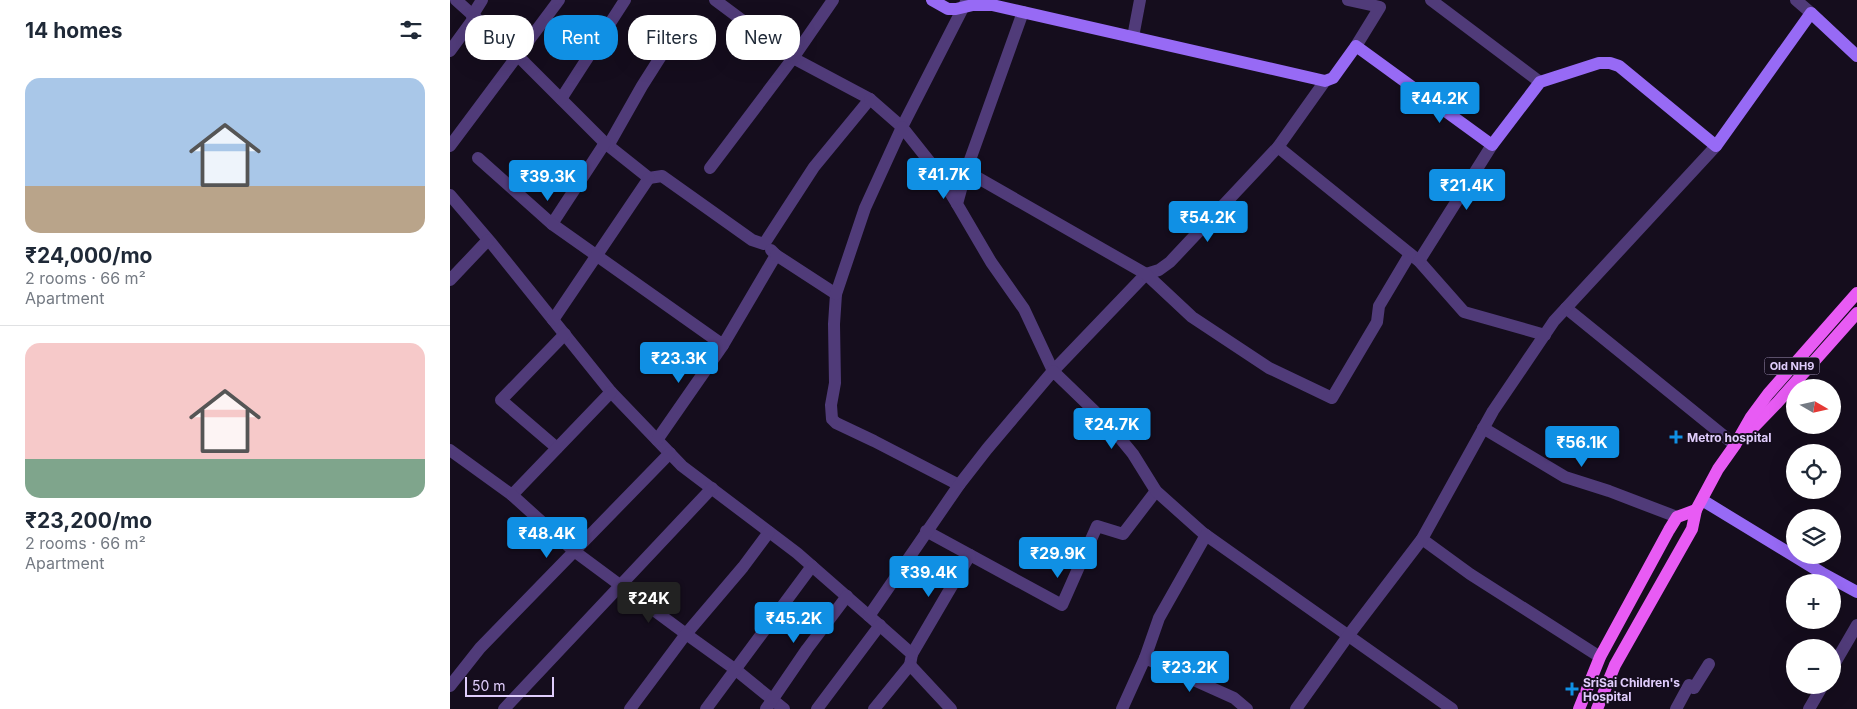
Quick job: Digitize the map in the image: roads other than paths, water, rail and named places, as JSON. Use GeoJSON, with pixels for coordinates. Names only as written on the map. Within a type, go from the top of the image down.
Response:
{"type":"FeatureCollection","features":[{"type":"Feature","properties":{"kind":"main road"},"geometry":{"type":"LineString","coordinates":[[932,0],[948,9],[965,4],[992,5],[1325,81],[1333,78],[1356,46],[1492,146],[1540,82],[1599,63],[1610,63],[1619,66],[1716,146],[1804,5],[1857,56]]}},
{"type":"Feature","properties":{"kind":"main road","name":"Old NH9"},"geometry":{"type":"LineString","coordinates":[[1735,445],[1751,417],[1768,394],[1857,293]]}},
{"type":"Feature","properties":{"kind":"main road","name":"Old NH9"},"geometry":{"type":"LineString","coordinates":[[1735,445],[1777,403],[1857,313]]}},
{"type":"Feature","properties":{"kind":"main road"},"geometry":{"type":"LineString","coordinates":[[1597,709],[1615,665],[1692,529],[1699,505],[1718,468],[1735,445]]}},
{"type":"Feature","properties":{"kind":"main road"},"geometry":{"type":"LineString","coordinates":[[1578,709],[1600,657],[1677,517],[1699,505]]}},
{"type":"Feature","properties":{"kind":"main road"},"geometry":{"type":"LineString","coordinates":[[1699,505],[1857,592]]}},
{"type":"Feature","properties":{"kind":"street"},"geometry":{"type":"LineString","coordinates":[[456,0],[471,15]]}},
{"type":"Feature","properties":{"kind":"street"},"geometry":{"type":"LineString","coordinates":[[474,15],[482,0]]}},
{"type":"Feature","properties":{"kind":"street"},"geometry":{"type":"LineString","coordinates":[[534,34],[559,0]]}},
{"type":"Feature","properties":{"kind":"street"},"geometry":{"type":"LineString","coordinates":[[561,99],[625,0]]}},
{"type":"Feature","properties":{"kind":"street"},"geometry":{"type":"LineString","coordinates":[[715,0],[735,15]]}},
{"type":"Feature","properties":{"kind":"street"},"geometry":{"type":"LineString","coordinates":[[800,48],[833,0]]}},
{"type":"Feature","properties":{"kind":"street"},"geometry":{"type":"LineString","coordinates":[[1133,37],[1140,0]]}},
{"type":"Feature","properties":{"kind":"street"},"geometry":{"type":"LineString","coordinates":[[1348,0],[1383,3],[1356,46]]}},
{"type":"Feature","properties":{"kind":"street"},"geometry":{"type":"LineString","coordinates":[[1431,0],[1540,82]]}},
{"type":"Feature","properties":{"kind":"street"},"geometry":{"type":"LineString","coordinates":[[959,485],[836,423],[832,419],[831,406],[835,383],[834,324],[836,294],[865,208],[902,127],[965,4]]}},
{"type":"Feature","properties":{"kind":"street"},"geometry":{"type":"LineString","coordinates":[[957,204],[966,170],[1023,12]]}},
{"type":"Feature","properties":{"kind":"street"},"geometry":{"type":"LineString","coordinates":[[450,51],[465,29]]}},
{"type":"Feature","properties":{"kind":"street"},"geometry":{"type":"LineString","coordinates":[[450,146],[515,60]]}},
{"type":"Feature","properties":{"kind":"street"},"geometry":{"type":"LineString","coordinates":[[522,60],[606,144],[649,178]]}},
{"type":"Feature","properties":{"kind":"street"},"geometry":{"type":"LineString","coordinates":[[552,224],[606,144],[658,60]]}},
{"type":"Feature","properties":{"kind":"street"},"geometry":{"type":"LineString","coordinates":[[710,168],[791,60]]}},
{"type":"Feature","properties":{"kind":"street"},"geometry":{"type":"LineString","coordinates":[[797,60],[870,99],[902,127],[937,171],[991,262],[1024,309],[1053,372],[1110,426],[1133,454],[1156,491],[1206,535],[1452,709]]}},
{"type":"Feature","properties":{"kind":"street"},"geometry":{"type":"LineString","coordinates":[[869,616],[926,531],[987,449],[1053,372],[1146,274],[1159,270],[1170,262],[1278,148],[1325,81]]}},
{"type":"Feature","properties":{"kind":"street"},"geometry":{"type":"LineString","coordinates":[[764,244],[814,168],[870,99]]}},
{"type":"Feature","properties":{"kind":"street"},"geometry":{"type":"LineString","coordinates":[[966,170],[1146,274],[1192,316],[1269,368],[1332,398],[1377,322],[1379,306],[1492,146]]}},
{"type":"Feature","properties":{"kind":"street"},"geometry":{"type":"LineString","coordinates":[[1296,709],[1348,636],[1422,539],[1483,428],[1554,321],[1716,146]]}},
{"type":"Feature","properties":{"kind":"street"},"geometry":{"type":"LineString","coordinates":[[1278,148],[1414,257],[1464,312],[1545,335]]}},
{"type":"Feature","properties":{"kind":"street"},"geometry":{"type":"LineString","coordinates":[[478,158],[552,224],[597,254],[723,345]]}},
{"type":"Feature","properties":{"kind":"street"},"geometry":{"type":"LineString","coordinates":[[553,320],[649,178],[662,176],[752,240],[764,244],[776,255],[836,294]]}},
{"type":"Feature","properties":{"kind":"street"},"geometry":{"type":"LineString","coordinates":[[450,195],[611,392],[682,466],[812,566],[880,625],[950,709]]}},
{"type":"Feature","properties":{"kind":"street"},"geometry":{"type":"LineString","coordinates":[[450,280],[488,240]]}},
{"type":"Feature","properties":{"kind":"street"},"geometry":{"type":"LineString","coordinates":[[657,440],[723,345],[776,255]]}},
{"type":"Feature","properties":{"kind":"street"},"geometry":{"type":"LineString","coordinates":[[1566,308],[1735,445]]}},
{"type":"Feature","properties":{"kind":"street"},"geometry":{"type":"LineString","coordinates":[[558,448],[501,400],[564,334]]}},
{"type":"Feature","properties":{"kind":"street"},"geometry":{"type":"LineString","coordinates":[[512,495],[611,392]]}},
{"type":"Feature","properties":{"kind":"street"},"geometry":{"type":"LineString","coordinates":[[1483,428],[1565,477],[1609,491],[1677,517]]}},
{"type":"Feature","properties":{"kind":"street"},"geometry":{"type":"LineString","coordinates":[[450,450],[512,495],[574,551],[736,670],[769,704],[784,709]]}},
{"type":"Feature","properties":{"kind":"street"},"geometry":{"type":"LineString","coordinates":[[450,686],[480,648],[670,453]]}},
{"type":"Feature","properties":{"kind":"street"},"geometry":{"type":"LineString","coordinates":[[504,709],[712,488]]}},
{"type":"Feature","properties":{"kind":"street"},"geometry":{"type":"LineString","coordinates":[[926,531],[1062,605],[1097,526],[1124,534],[1156,491]]}},
{"type":"Feature","properties":{"kind":"street"},"geometry":{"type":"LineString","coordinates":[[630,709],[686,634],[743,567],[769,532]]}},
{"type":"Feature","properties":{"kind":"street"},"geometry":{"type":"LineString","coordinates":[[1122,709],[1145,658],[1160,618],[1206,535]]}},
{"type":"Feature","properties":{"kind":"street"},"geometry":{"type":"LineString","coordinates":[[1422,539],[1470,574],[1600,657]]}},
{"type":"Feature","properties":{"kind":"street"},"geometry":{"type":"LineString","coordinates":[[874,709],[911,660],[970,555]]}},
{"type":"Feature","properties":{"kind":"street"},"geometry":{"type":"LineString","coordinates":[[706,709],[812,566]]}},
{"type":"Feature","properties":{"kind":"street"},"geometry":{"type":"LineString","coordinates":[[769,704],[847,596]]}},
{"type":"Feature","properties":{"kind":"street"},"geometry":{"type":"LineString","coordinates":[[817,709],[880,625]]}},
{"type":"Feature","properties":{"kind":"street"},"geometry":{"type":"LineString","coordinates":[[1841,653],[1857,625]]}},
{"type":"Feature","properties":{"kind":"street"},"geometry":{"type":"LineString","coordinates":[[1145,658],[1234,698],[1247,709]]}},
{"type":"Feature","properties":{"kind":"street"},"geometry":{"type":"LineString","coordinates":[[1676,709],[1689,685],[1694,688],[1709,664]]}},
{"type":"Feature","properties":{"kind":"street"},"geometry":{"type":"LineString","coordinates":[[1809,709],[1818,694]]}},
{"type":"Feature","properties":{"kind":"place","name":"Metro hospital"},"geometry":{"type":"Point","coordinates":[1676,437]}},
{"type":"Feature","properties":{"kind":"place","name":"SriSai Children's Hospital"},"geometry":{"type":"Point","coordinates":[1572,689]}}]}
